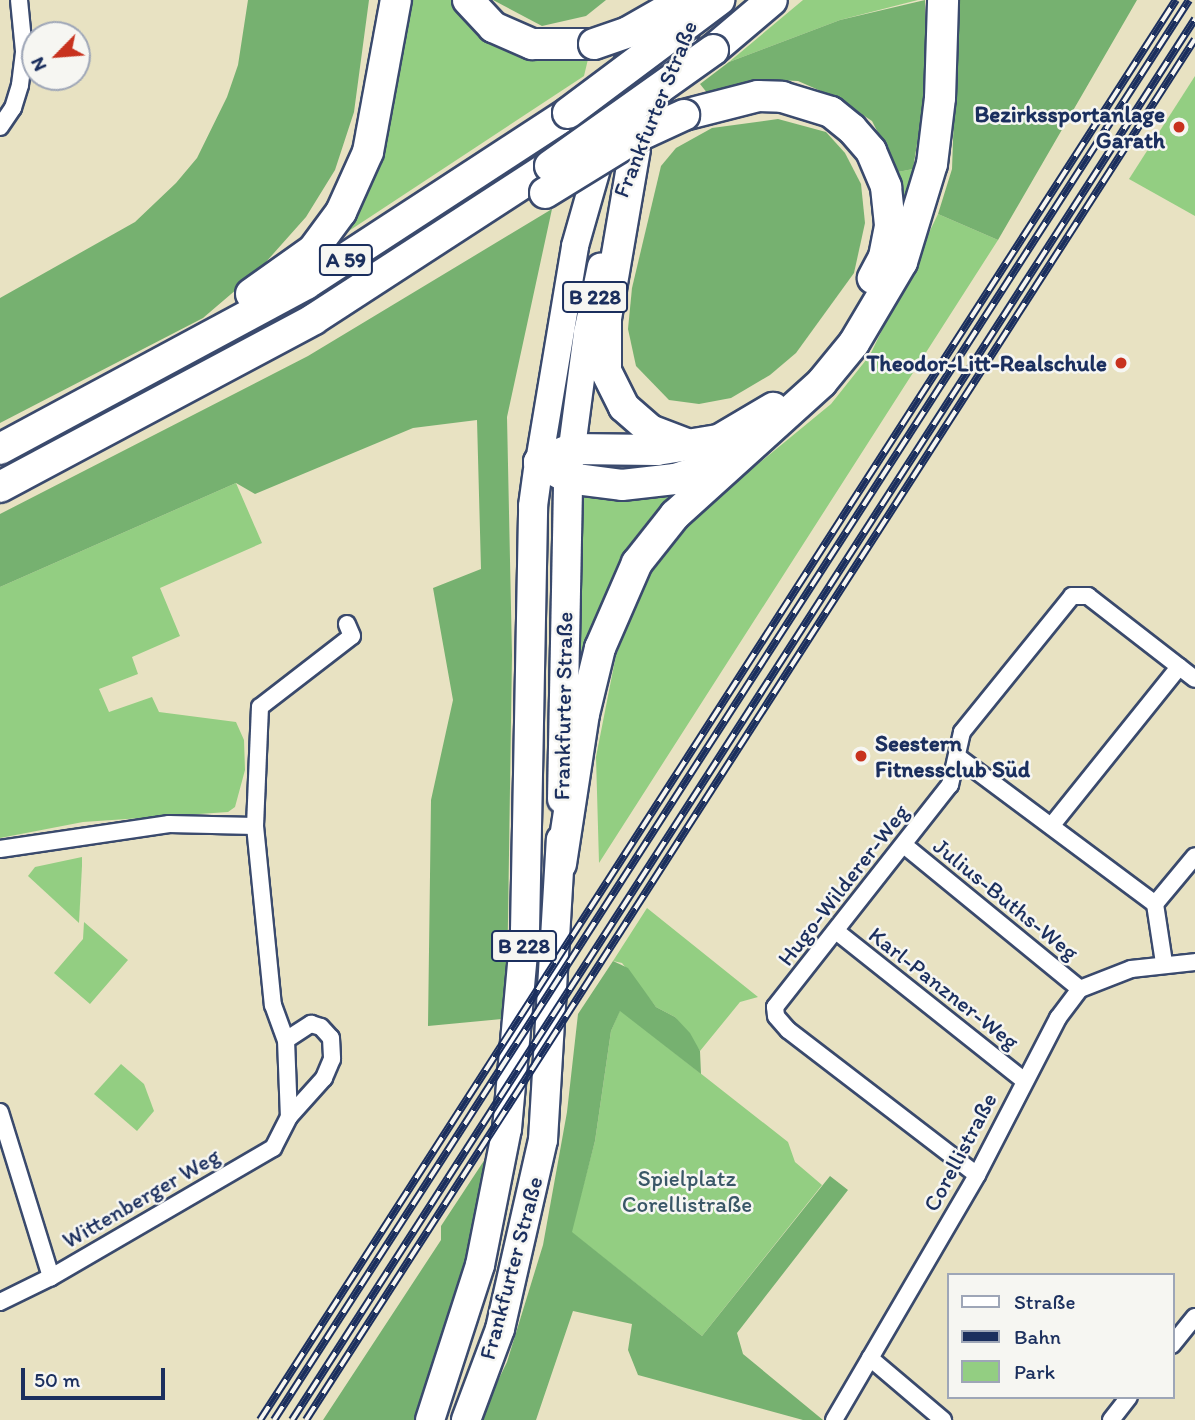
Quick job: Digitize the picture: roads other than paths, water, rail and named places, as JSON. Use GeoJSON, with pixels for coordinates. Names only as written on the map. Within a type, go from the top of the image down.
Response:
{"type":"FeatureCollection","features":[{"type":"Feature","properties":{"kind":"highway"},"geometry":{"type":"LineString","coordinates":[[115,391],[132,359],[278,277],[313,250],[341,212],[368,152],[396,0]]}},
{"type":"Feature","properties":{"kind":"highway"},"geometry":{"type":"LineString","coordinates":[[468,0],[493,27],[532,44],[594,44],[628,32],[684,0]]}},
{"type":"Feature","properties":{"kind":"highway","name":"A 59"},"geometry":{"type":"LineString","coordinates":[[0,449],[115,391],[396,229],[568,114],[719,0]]}},
{"type":"Feature","properties":{"kind":"highway"},"geometry":{"type":"LineString","coordinates":[[547,179],[713,50],[772,0]]}},
{"type":"Feature","properties":{"kind":"highway"},"geometry":{"type":"LineString","coordinates":[[561,864],[584,714],[600,648],[637,563],[675,515],[822,382],[853,343],[902,262],[932,164],[940,98],[943,0]]}},
{"type":"Feature","properties":{"kind":"highway"},"geometry":{"type":"LineString","coordinates":[[539,462],[570,464],[691,446],[719,440],[765,416],[810,374],[857,308],[884,257],[890,226],[886,187],[871,151],[831,112],[806,101],[758,96],[684,115],[547,179]]}},
{"type":"Feature","properties":{"kind":"highway"},"geometry":{"type":"LineString","coordinates":[[635,149],[606,318],[606,371],[624,407],[650,430],[691,446]]}},
{"type":"Feature","properties":{"kind":"highway","name":"A 59"},"geometry":{"type":"LineString","coordinates":[[0,487],[314,320],[413,258],[445,254],[547,179]]}},
{"type":"Feature","properties":{"kind":"highway"},"geometry":{"type":"LineString","coordinates":[[570,464],[622,485],[675,479],[734,459]]}},
{"type":"Feature","properties":{"kind":"highway","name":"Frankfurter Straße"},"geometry":{"type":"LineString","coordinates":[[430,1420],[480,1265],[506,1129],[525,932],[533,506],[539,462]]}},
{"type":"Feature","properties":{"kind":"highway","name":"Frankfurter Straße"},"geometry":{"type":"LineString","coordinates":[[466,1420],[500,1329],[543,1140],[561,864],[570,464]]}},
{"type":"Feature","properties":{"kind":"main road","name":"Frankfurter Straße"},"geometry":{"type":"LineString","coordinates":[[539,462],[575,246],[620,79],[654,0]]}},
{"type":"Feature","properties":{"kind":"main road","name":"Frankfurter Straße"},"geometry":{"type":"LineString","coordinates":[[570,464],[587,333],[611,222],[635,149],[698,0]]}},
{"type":"Feature","properties":{"kind":"street"},"geometry":{"type":"LineString","coordinates":[[0,127],[13,108],[20,85],[24,51],[19,0]]}},
{"type":"Feature","properties":{"kind":"street","name":"Hugo-Wilderer-Weg"},"geometry":{"type":"LineString","coordinates":[[977,1175],[788,1030],[776,1016],[775,1007],[950,785],[962,732],[1072,596],[1088,596],[1195,679]]}},
{"type":"Feature","properties":{"kind":"street","name":"Wittenberger Weg"},"geometry":{"type":"LineString","coordinates":[[289,1117],[286,1040],[273,1005],[255,826],[260,708],[352,636],[347,624]]}},
{"type":"Feature","properties":{"kind":"street"},"geometry":{"type":"LineString","coordinates":[[1052,825],[1179,667]]}},
{"type":"Feature","properties":{"kind":"street"},"geometry":{"type":"LineString","coordinates":[[958,757],[1155,904],[1164,962]]}},
{"type":"Feature","properties":{"kind":"street"},"geometry":{"type":"LineString","coordinates":[[0,849],[169,824],[255,826]]}},
{"type":"Feature","properties":{"kind":"street","name":"Julius-Buths-Weg"},"geometry":{"type":"LineString","coordinates":[[904,845],[1080,989]]}},
{"type":"Feature","properties":{"kind":"street"},"geometry":{"type":"LineString","coordinates":[[1155,904],[1195,856]]}},
{"type":"Feature","properties":{"kind":"street","name":"Karl-Panzner-Weg"},"geometry":{"type":"LineString","coordinates":[[836,931],[1023,1080]]}},
{"type":"Feature","properties":{"kind":"street"},"geometry":{"type":"LineString","coordinates":[[1080,989],[1131,969],[1164,962],[1195,962]]}},
{"type":"Feature","properties":{"kind":"street","name":"Corellistraße"},"geometry":{"type":"LineString","coordinates":[[834,1420],[977,1175],[1023,1080],[1080,989]]}},
{"type":"Feature","properties":{"kind":"street","name":"Wittenberger Weg"},"geometry":{"type":"LineString","coordinates":[[0,1302],[51,1277],[273,1148],[289,1117],[324,1078],[332,1059],[331,1038],[321,1027],[311,1024],[286,1040]]}},
{"type":"Feature","properties":{"kind":"street"},"geometry":{"type":"LineString","coordinates":[[0,1112],[51,1277]]}},
{"type":"Feature","properties":{"kind":"street"},"geometry":{"type":"LineString","coordinates":[[1174,1343],[1195,1317]]}},
{"type":"Feature","properties":{"kind":"street"},"geometry":{"type":"LineString","coordinates":[[870,1358],[943,1420]]}},
{"type":"Feature","properties":{"kind":"street"},"geometry":{"type":"LineString","coordinates":[[1111,1420],[1127,1399]]}},
{"type":"Feature","properties":{"kind":"railway"},"geometry":{"type":"LineString","coordinates":[[260,1420],[1176,0]]}},
{"type":"Feature","properties":{"kind":"railway"},"geometry":{"type":"LineString","coordinates":[[274,1420],[1189,0]]}},
{"type":"Feature","properties":{"kind":"railway"},"geometry":{"type":"LineString","coordinates":[[292,1420],[1195,19]]}},
{"type":"Feature","properties":{"kind":"railway"},"geometry":{"type":"LineString","coordinates":[[306,1420],[1195,39]]}},
{"type":"Feature","properties":{"kind":"place","name":"Bezirkssportanlage Garath"},"geometry":{"type":"Point","coordinates":[1179,127]}},
{"type":"Feature","properties":{"kind":"place","name":"Theodor-Litt-Realschule"},"geometry":{"type":"Point","coordinates":[1121,363]}},
{"type":"Feature","properties":{"kind":"place","name":"Seestern Fitnessclub Süd"},"geometry":{"type":"Point","coordinates":[861,756]}},
{"type":"Feature","properties":{"kind":"park label","name":"Spielplatz Corellistraße"},"geometry":{"type":"Point","coordinates":[687,1191]}}]}
